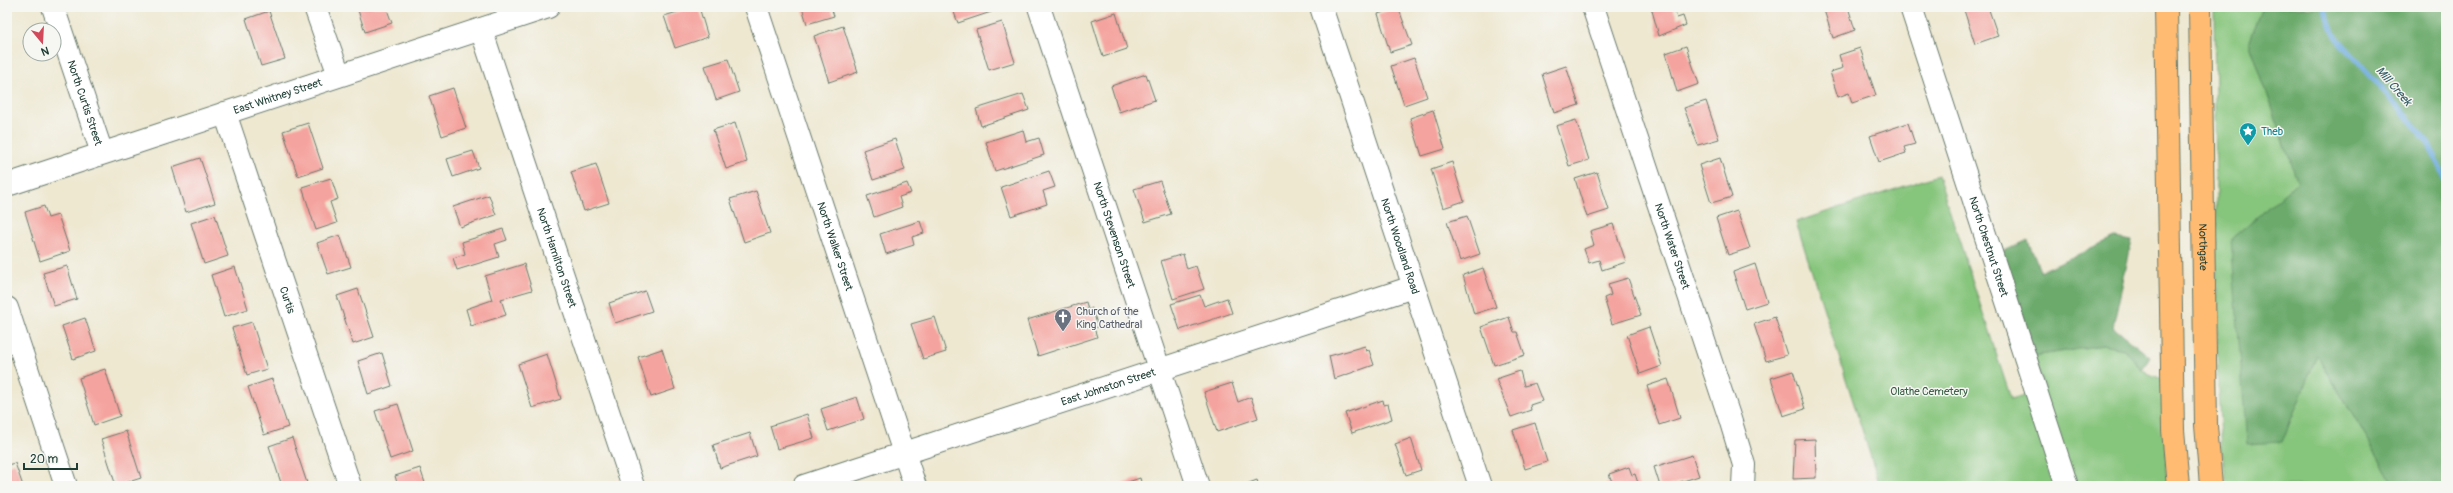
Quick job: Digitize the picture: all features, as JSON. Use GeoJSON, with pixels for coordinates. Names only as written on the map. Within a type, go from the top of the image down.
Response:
{"type":"FeatureCollection","features":[{"type":"Feature","properties":{"kind":"main road"},"geometry":{"type":"LineString","coordinates":[[2166,7],[2173,430],[2178,486]]}},
{"type":"Feature","properties":{"kind":"main road","name":"Northgate"},"geometry":{"type":"LineString","coordinates":[[2200,7],[2206,425],[2212,486]]}},
{"type":"Feature","properties":{"kind":"street","name":"North Curtis Street"},"geometry":{"type":"LineString","coordinates":[[53,7],[102,153]]}},
{"type":"Feature","properties":{"kind":"street"},"geometry":{"type":"LineString","coordinates":[[315,7],[339,75]]}},
{"type":"Feature","properties":{"kind":"street","name":"East Whitney Street"},"geometry":{"type":"LineString","coordinates":[[7,185],[548,7]]}},
{"type":"Feature","properties":{"kind":"street","name":"North Walker Street"},"geometry":{"type":"LineString","coordinates":[[756,7],[915,486]]}},
{"type":"Feature","properties":{"kind":"street","name":"North Stevenson Street"},"geometry":{"type":"LineString","coordinates":[[1039,7],[1198,486]]}},
{"type":"Feature","properties":{"kind":"street","name":"North Woodland Road"},"geometry":{"type":"LineString","coordinates":[[1320,7],[1480,486]]}},
{"type":"Feature","properties":{"kind":"street","name":"North Water Street"},"geometry":{"type":"LineString","coordinates":[[1593,7],[1744,465],[1743,486]]}},
{"type":"Feature","properties":{"kind":"street","name":"North Chestnut Street"},"geometry":{"type":"LineString","coordinates":[[1911,7],[2067,486]]}},
{"type":"Feature","properties":{"kind":"street","name":"North Hamilton Street"},"geometry":{"type":"LineString","coordinates":[[481,29],[633,486]]}},
{"type":"Feature","properties":{"kind":"street","name":"Curtis"},"geometry":{"type":"LineString","coordinates":[[225,114],[350,486]]}},
{"type":"Feature","properties":{"kind":"street","name":"East Johnston Street"},"geometry":{"type":"LineString","coordinates":[[804,486],[1413,287]]}},
{"type":"Feature","properties":{"kind":"street"},"geometry":{"type":"LineString","coordinates":[[7,308],[66,486]]}},
{"type":"Feature","properties":{"kind":"green space"},"geometry":{"type":"Polygon","coordinates":[[[2214,7],[2262,7],[2249,41],[2298,182],[2231,239],[2282,441],[2317,355],[2395,486],[2227,486],[2222,450],[2218,392],[2214,7]]]}},
{"type":"Feature","properties":{"kind":"green space"},"geometry":{"type":"Polygon","coordinates":[[[2262,7],[2446,7],[2446,486],[2395,486],[2317,355],[2282,442],[2247,444],[2231,239],[2298,182],[2249,41],[2262,7]]]}},
{"type":"Feature","properties":{"kind":"green space","name":"Olathe Cemetery"},"geometry":{"type":"Polygon","coordinates":[[[1938,175],[2011,399],[2044,389],[2034,356],[2103,345],[2124,349],[2142,371],[2162,379],[2168,486],[1880,486],[1796,222],[1938,175]]]}},
{"type":"Feature","properties":{"kind":"green space"},"geometry":{"type":"Polygon","coordinates":[[[2116,238],[2132,241],[2113,327],[2150,357],[2142,371],[2124,349],[2103,345],[2034,356],[2002,252],[2028,240],[2040,271],[2116,238]]]}},
{"type":"Feature","properties":{"kind":"building"},"geometry":{"type":"Polygon","coordinates":[[[357,7],[386,7],[392,23],[365,32],[357,7]]]}},
{"type":"Feature","properties":{"kind":"building"},"geometry":{"type":"Polygon","coordinates":[[[694,7],[699,7],[708,37],[675,48],[664,16],[694,7]]]}},
{"type":"Feature","properties":{"kind":"building"},"geometry":{"type":"Polygon","coordinates":[[[802,7],[831,7],[834,16],[807,24],[802,7]]]}},
{"type":"Feature","properties":{"kind":"building"},"geometry":{"type":"Polygon","coordinates":[[[952,7],[1000,7],[1000,9],[958,23],[952,7]]]}},
{"type":"Feature","properties":{"kind":"building"},"geometry":{"type":"Polygon","coordinates":[[[1398,7],[1412,45],[1390,52],[1378,14],[1398,7]]]}},
{"type":"Feature","properties":{"kind":"building"},"geometry":{"type":"Polygon","coordinates":[[[1651,7],[1673,7],[1677,18],[1683,16],[1686,25],[1659,36],[1651,7]]]}},
{"type":"Feature","properties":{"kind":"building"},"geometry":{"type":"Polygon","coordinates":[[[1823,7],[1848,7],[1855,30],[1833,38],[1823,7]]]}},
{"type":"Feature","properties":{"kind":"building"},"geometry":{"type":"Polygon","coordinates":[[[1963,7],[1988,7],[1998,36],[1975,44],[1963,7]]]}},
{"type":"Feature","properties":{"kind":"building"},"geometry":{"type":"Polygon","coordinates":[[[269,11],[285,59],[261,66],[246,19],[269,11]]]}},
{"type":"Feature","properties":{"kind":"building"},"geometry":{"type":"Polygon","coordinates":[[[1116,13],[1127,49],[1103,57],[1092,21],[1116,13]]]}},
{"type":"Feature","properties":{"kind":"building"},"geometry":{"type":"Polygon","coordinates":[[[1002,22],[1015,62],[989,70],[976,30],[1002,22]]]}},
{"type":"Feature","properties":{"kind":"building"},"geometry":{"type":"Polygon","coordinates":[[[843,26],[858,72],[829,82],[814,36],[843,26]]]}},
{"type":"Feature","properties":{"kind":"building"},"geometry":{"type":"Polygon","coordinates":[[[1686,46],[1699,84],[1677,92],[1666,53],[1686,46]]]}},
{"type":"Feature","properties":{"kind":"building"},"geometry":{"type":"Polygon","coordinates":[[[1860,48],[1876,95],[1852,103],[1849,93],[1838,97],[1830,72],[1843,68],[1839,55],[1860,48]]]}},
{"type":"Feature","properties":{"kind":"building"},"geometry":{"type":"Polygon","coordinates":[[[1414,58],[1427,97],[1404,105],[1391,66],[1414,58]]]}},
{"type":"Feature","properties":{"kind":"building"},"geometry":{"type":"Polygon","coordinates":[[[728,59],[739,92],[716,100],[705,66],[728,59]]]}},
{"type":"Feature","properties":{"kind":"building"},"geometry":{"type":"Polygon","coordinates":[[[1566,66],[1579,105],[1554,113],[1542,74],[1566,66]]]}},
{"type":"Feature","properties":{"kind":"building"},"geometry":{"type":"Polygon","coordinates":[[[1146,74],[1155,100],[1119,112],[1111,86],[1146,74]]]}},
{"type":"Feature","properties":{"kind":"building"},"geometry":{"type":"Polygon","coordinates":[[[453,88],[466,128],[442,136],[429,96],[453,88]]]}},
{"type":"Feature","properties":{"kind":"building"},"geometry":{"type":"Polygon","coordinates":[[[1023,94],[1029,110],[981,126],[976,109],[1023,94]]]}},
{"type":"Feature","properties":{"kind":"building"},"geometry":{"type":"Polygon","coordinates":[[[1706,101],[1719,139],[1698,145],[1684,108],[1706,101]]]}},
{"type":"Feature","properties":{"kind":"building"},"geometry":{"type":"Polygon","coordinates":[[[1433,110],[1445,149],[1422,156],[1410,118],[1433,110]]]}},
{"type":"Feature","properties":{"kind":"building"},"geometry":{"type":"Polygon","coordinates":[[[1576,120],[1589,160],[1569,166],[1556,126],[1576,120]]]}},
{"type":"Feature","properties":{"kind":"building"},"geometry":{"type":"Polygon","coordinates":[[[308,123],[323,168],[298,176],[283,131],[308,123]]]}},
{"type":"Feature","properties":{"kind":"building"},"geometry":{"type":"Polygon","coordinates":[[[735,123],[747,162],[726,169],[713,130],[735,123]]]}},
{"type":"Feature","properties":{"kind":"building"},"geometry":{"type":"Polygon","coordinates":[[[1908,123],[1915,144],[1904,147],[1906,153],[1879,162],[1870,136],[1908,123]]]}},
{"type":"Feature","properties":{"kind":"building"},"geometry":{"type":"Polygon","coordinates":[[[1023,130],[1026,142],[1039,138],[1044,155],[995,171],[986,142],[1023,130]]]}},
{"type":"Feature","properties":{"kind":"building"},"geometry":{"type":"Polygon","coordinates":[[[895,139],[905,170],[873,180],[863,150],[895,139]]]}},
{"type":"Feature","properties":{"kind":"building"},"geometry":{"type":"Polygon","coordinates":[[[473,151],[479,168],[453,177],[447,159],[473,151]]]}},
{"type":"Feature","properties":{"kind":"building"},"geometry":{"type":"Polygon","coordinates":[[[200,158],[215,203],[186,212],[172,167],[200,158]]]}},
{"type":"Feature","properties":{"kind":"building"},"geometry":{"type":"Polygon","coordinates":[[[1720,158],[1732,197],[1711,203],[1699,165],[1720,158]]]}},
{"type":"Feature","properties":{"kind":"building"},"geometry":{"type":"Polygon","coordinates":[[[1452,162],[1464,201],[1443,208],[1431,169],[1452,162]]]}},
{"type":"Feature","properties":{"kind":"building"},"geometry":{"type":"Polygon","coordinates":[[[596,164],[609,203],[584,211],[571,172],[596,164]]]}},
{"type":"Feature","properties":{"kind":"building"},"geometry":{"type":"Polygon","coordinates":[[[1049,171],[1055,187],[1043,191],[1047,204],[1011,216],[1001,187],[1049,171]]]}},
{"type":"Feature","properties":{"kind":"building"},"geometry":{"type":"Polygon","coordinates":[[[1597,172],[1609,210],[1587,217],[1575,179],[1597,172]]]}},
{"type":"Feature","properties":{"kind":"building"},"geometry":{"type":"Polygon","coordinates":[[[331,178],[338,199],[330,202],[337,223],[316,230],[302,187],[331,178]]]}},
{"type":"Feature","properties":{"kind":"building"},"geometry":{"type":"Polygon","coordinates":[[[1160,181],[1171,214],[1145,222],[1134,189],[1160,181]]]}},
{"type":"Feature","properties":{"kind":"building"},"geometry":{"type":"Polygon","coordinates":[[[907,183],[911,193],[899,197],[902,207],[874,217],[867,196],[907,183]]]}},
{"type":"Feature","properties":{"kind":"building"},"geometry":{"type":"Polygon","coordinates":[[[756,191],[770,233],[744,242],[730,199],[756,191]]]}},
{"type":"Feature","properties":{"kind":"building"},"geometry":{"type":"Polygon","coordinates":[[[489,195],[496,215],[460,227],[453,207],[489,195]]]}},
{"type":"Feature","properties":{"kind":"building"},"geometry":{"type":"Polygon","coordinates":[[[44,206],[48,218],[58,215],[70,251],[40,261],[25,212],[44,206]]]}},
{"type":"Feature","properties":{"kind":"building"},"geometry":{"type":"Polygon","coordinates":[[[1737,211],[1750,248],[1728,255],[1716,218],[1737,211]]]}},
{"type":"Feature","properties":{"kind":"building"},"geometry":{"type":"Polygon","coordinates":[[[215,215],[228,256],[204,264],[191,223],[215,215]]]}},
{"type":"Feature","properties":{"kind":"building"},"geometry":{"type":"Polygon","coordinates":[[[1467,216],[1480,254],[1460,261],[1447,222],[1467,216]]]}},
{"type":"Feature","properties":{"kind":"building"},"geometry":{"type":"Polygon","coordinates":[[[920,221],[924,233],[912,237],[914,245],[886,254],[880,234],[920,221]]]}},
{"type":"Feature","properties":{"kind":"building"},"geometry":{"type":"Polygon","coordinates":[[[1613,224],[1626,262],[1602,270],[1599,260],[1589,263],[1584,249],[1594,245],[1590,231],[1613,224]]]}},
{"type":"Feature","properties":{"kind":"building"},"geometry":{"type":"Polygon","coordinates":[[[503,229],[507,240],[495,244],[499,257],[457,270],[453,258],[465,254],[462,242],[503,229]]]}},
{"type":"Feature","properties":{"kind":"building"},"geometry":{"type":"Polygon","coordinates":[[[340,235],[351,267],[328,274],[317,243],[340,235]]]}},
{"type":"Feature","properties":{"kind":"building"},"geometry":{"type":"Polygon","coordinates":[[[1183,254],[1187,269],[1196,266],[1204,289],[1173,299],[1161,261],[1183,254]]]}},
{"type":"Feature","properties":{"kind":"building"},"geometry":{"type":"Polygon","coordinates":[[[524,264],[532,290],[501,299],[506,315],[471,326],[466,309],[492,300],[485,276],[524,264]]]}},
{"type":"Feature","properties":{"kind":"building"},"geometry":{"type":"Polygon","coordinates":[[[1755,264],[1767,302],[1745,309],[1733,272],[1755,264]]]}},
{"type":"Feature","properties":{"kind":"building"},"geometry":{"type":"Polygon","coordinates":[[[67,266],[77,299],[54,306],[43,273],[67,266]]]}},
{"type":"Feature","properties":{"kind":"building"},"geometry":{"type":"Polygon","coordinates":[[[235,267],[248,309],[224,317],[211,275],[235,267]]]}},
{"type":"Feature","properties":{"kind":"building"},"geometry":{"type":"Polygon","coordinates":[[[1483,268],[1496,307],[1474,314],[1463,275],[1483,268]]]}},
{"type":"Feature","properties":{"kind":"building"},"geometry":{"type":"Polygon","coordinates":[[[1628,278],[1641,315],[1612,324],[1604,298],[1611,295],[1608,284],[1628,278]]]}},
{"type":"Feature","properties":{"kind":"building"},"geometry":{"type":"Polygon","coordinates":[[[358,289],[374,337],[353,344],[337,296],[358,289]]]}},
{"type":"Feature","properties":{"kind":"building"},"geometry":{"type":"Polygon","coordinates":[[[645,291],[652,311],[615,323],[609,303],[645,291]]]}},
{"type":"Feature","properties":{"kind":"building"},"geometry":{"type":"Polygon","coordinates":[[[1200,295],[1204,306],[1227,298],[1232,313],[1180,330],[1171,304],[1200,295]]]}},
{"type":"Feature","properties":{"kind":"building","name":"Church of the King Cathedral"},"geometry":{"type":"Polygon","coordinates":[[[1086,302],[1088,310],[1092,308],[1098,327],[1094,328],[1097,337],[1038,356],[1027,320],[1086,302]]]}},
{"type":"Feature","properties":{"kind":"building"},"geometry":{"type":"Polygon","coordinates":[[[935,317],[946,352],[923,359],[911,324],[935,317]]]}},
{"type":"Feature","properties":{"kind":"building"},"geometry":{"type":"Polygon","coordinates":[[[1509,317],[1514,332],[1517,332],[1525,355],[1494,365],[1481,327],[1509,317]]]}},
{"type":"Feature","properties":{"kind":"building"},"geometry":{"type":"Polygon","coordinates":[[[1775,317],[1787,355],[1766,361],[1754,324],[1775,317]]]}},
{"type":"Feature","properties":{"kind":"building"},"geometry":{"type":"Polygon","coordinates":[[[85,318],[96,351],[73,359],[62,326],[85,318]]]}},
{"type":"Feature","properties":{"kind":"building"},"geometry":{"type":"Polygon","coordinates":[[[252,322],[267,369],[247,375],[232,328],[252,322]]]}},
{"type":"Feature","properties":{"kind":"building"},"geometry":{"type":"Polygon","coordinates":[[[1649,327],[1662,366],[1640,374],[1627,335],[1649,327]]]}},
{"type":"Feature","properties":{"kind":"building"},"geometry":{"type":"Polygon","coordinates":[[[1365,346],[1366,351],[1369,350],[1374,365],[1334,379],[1329,356],[1365,346]]]}},
{"type":"Feature","properties":{"kind":"building"},"geometry":{"type":"Polygon","coordinates":[[[662,349],[675,389],[651,397],[638,357],[662,349]]]}},
{"type":"Feature","properties":{"kind":"building"},"geometry":{"type":"Polygon","coordinates":[[[382,353],[392,386],[368,394],[358,361],[382,353]]]}},
{"type":"Feature","properties":{"kind":"building"},"geometry":{"type":"Polygon","coordinates":[[[547,354],[561,399],[532,408],[518,364],[547,354]]]}},
{"type":"Feature","properties":{"kind":"building"},"geometry":{"type":"Polygon","coordinates":[[[105,369],[120,416],[94,425],[79,378],[105,369]]]}},
{"type":"Feature","properties":{"kind":"building"},"geometry":{"type":"Polygon","coordinates":[[[1520,371],[1524,386],[1535,383],[1542,401],[1530,405],[1531,410],[1511,417],[1496,379],[1520,371]]]}},
{"type":"Feature","properties":{"kind":"building"},"geometry":{"type":"Polygon","coordinates":[[[1793,371],[1805,409],[1783,416],[1771,378],[1793,371]]]}},
{"type":"Feature","properties":{"kind":"building"},"geometry":{"type":"Polygon","coordinates":[[[272,379],[288,427],[264,435],[248,387],[272,379]]]}},
{"type":"Feature","properties":{"kind":"building"},"geometry":{"type":"Polygon","coordinates":[[[1668,379],[1680,418],[1659,425],[1647,386],[1668,379]]]}},
{"type":"Feature","properties":{"kind":"building"},"geometry":{"type":"Polygon","coordinates":[[[1232,383],[1238,402],[1251,397],[1258,418],[1217,432],[1204,392],[1232,383]]]}},
{"type":"Feature","properties":{"kind":"building"},"geometry":{"type":"Polygon","coordinates":[[[857,397],[864,419],[828,431],[821,409],[857,397]]]}},
{"type":"Feature","properties":{"kind":"building"},"geometry":{"type":"Polygon","coordinates":[[[1383,400],[1384,405],[1388,404],[1392,419],[1352,433],[1345,413],[1383,400]]]}},
{"type":"Feature","properties":{"kind":"building"},"geometry":{"type":"Polygon","coordinates":[[[398,404],[413,451],[390,459],[375,411],[398,404]]]}},
{"type":"Feature","properties":{"kind":"building"},"geometry":{"type":"Polygon","coordinates":[[[807,414],[814,438],[777,449],[770,426],[807,414]]]}},
{"type":"Feature","properties":{"kind":"building"},"geometry":{"type":"Polygon","coordinates":[[[1535,423],[1547,462],[1525,469],[1513,430],[1535,423]]]}},
{"type":"Feature","properties":{"kind":"building"},"geometry":{"type":"Polygon","coordinates":[[[126,431],[141,478],[116,486],[101,439],[126,431]]]}},
{"type":"Feature","properties":{"kind":"building"},"geometry":{"type":"Polygon","coordinates":[[[750,433],[757,456],[720,468],[713,445],[750,433]]]}},
{"type":"Feature","properties":{"kind":"building"},"geometry":{"type":"Polygon","coordinates":[[[292,438],[308,486],[282,486],[269,446],[292,438]]]}},
{"type":"Feature","properties":{"kind":"building"},"geometry":{"type":"Polygon","coordinates":[[[1411,438],[1421,470],[1406,475],[1395,444],[1411,438]]]}},
{"type":"Feature","properties":{"kind":"building"},"geometry":{"type":"Polygon","coordinates":[[[1815,439],[1816,478],[1793,479],[1795,440],[1815,439]]]}},
{"type":"Feature","properties":{"kind":"building"},"geometry":{"type":"Polygon","coordinates":[[[1692,455],[1699,476],[1668,486],[1660,486],[1654,467],[1692,455]]]}},
{"type":"Feature","properties":{"kind":"building"},"geometry":{"type":"Polygon","coordinates":[[[15,463],[23,486],[7,486],[7,465],[15,463]]]}},
{"type":"Feature","properties":{"kind":"building"},"geometry":{"type":"Polygon","coordinates":[[[1629,467],[1632,475],[1635,474],[1639,486],[1601,486],[1612,482],[1609,474],[1629,467]]]}},
{"type":"Feature","properties":{"kind":"building"},"geometry":{"type":"Polygon","coordinates":[[[420,468],[426,486],[398,486],[395,476],[420,468]]]}},
{"type":"Feature","properties":{"kind":"building"},"geometry":{"type":"Polygon","coordinates":[[[1140,478],[1142,486],[1116,486],[1140,478]]]}},
{"type":"Feature","properties":{"kind":"building"},"geometry":{"type":"Polygon","coordinates":[[[1257,480],[1259,486],[1241,486],[1257,480]]]}},
{"type":"Feature","properties":{"kind":"waterway","name":"Mill Creek"},"geometry":{"type":"LineString","coordinates":[[2324,7],[2333,33],[2427,140],[2446,181]]}},
{"type":"Feature","properties":{"kind":"place","name":"Theb"},"geometry":{"type":"Point","coordinates":[2248,146]}},
{"type":"Feature","properties":{"kind":"place","name":"Church of the King Cathedral"},"geometry":{"type":"Point","coordinates":[1063,332]}}]}
